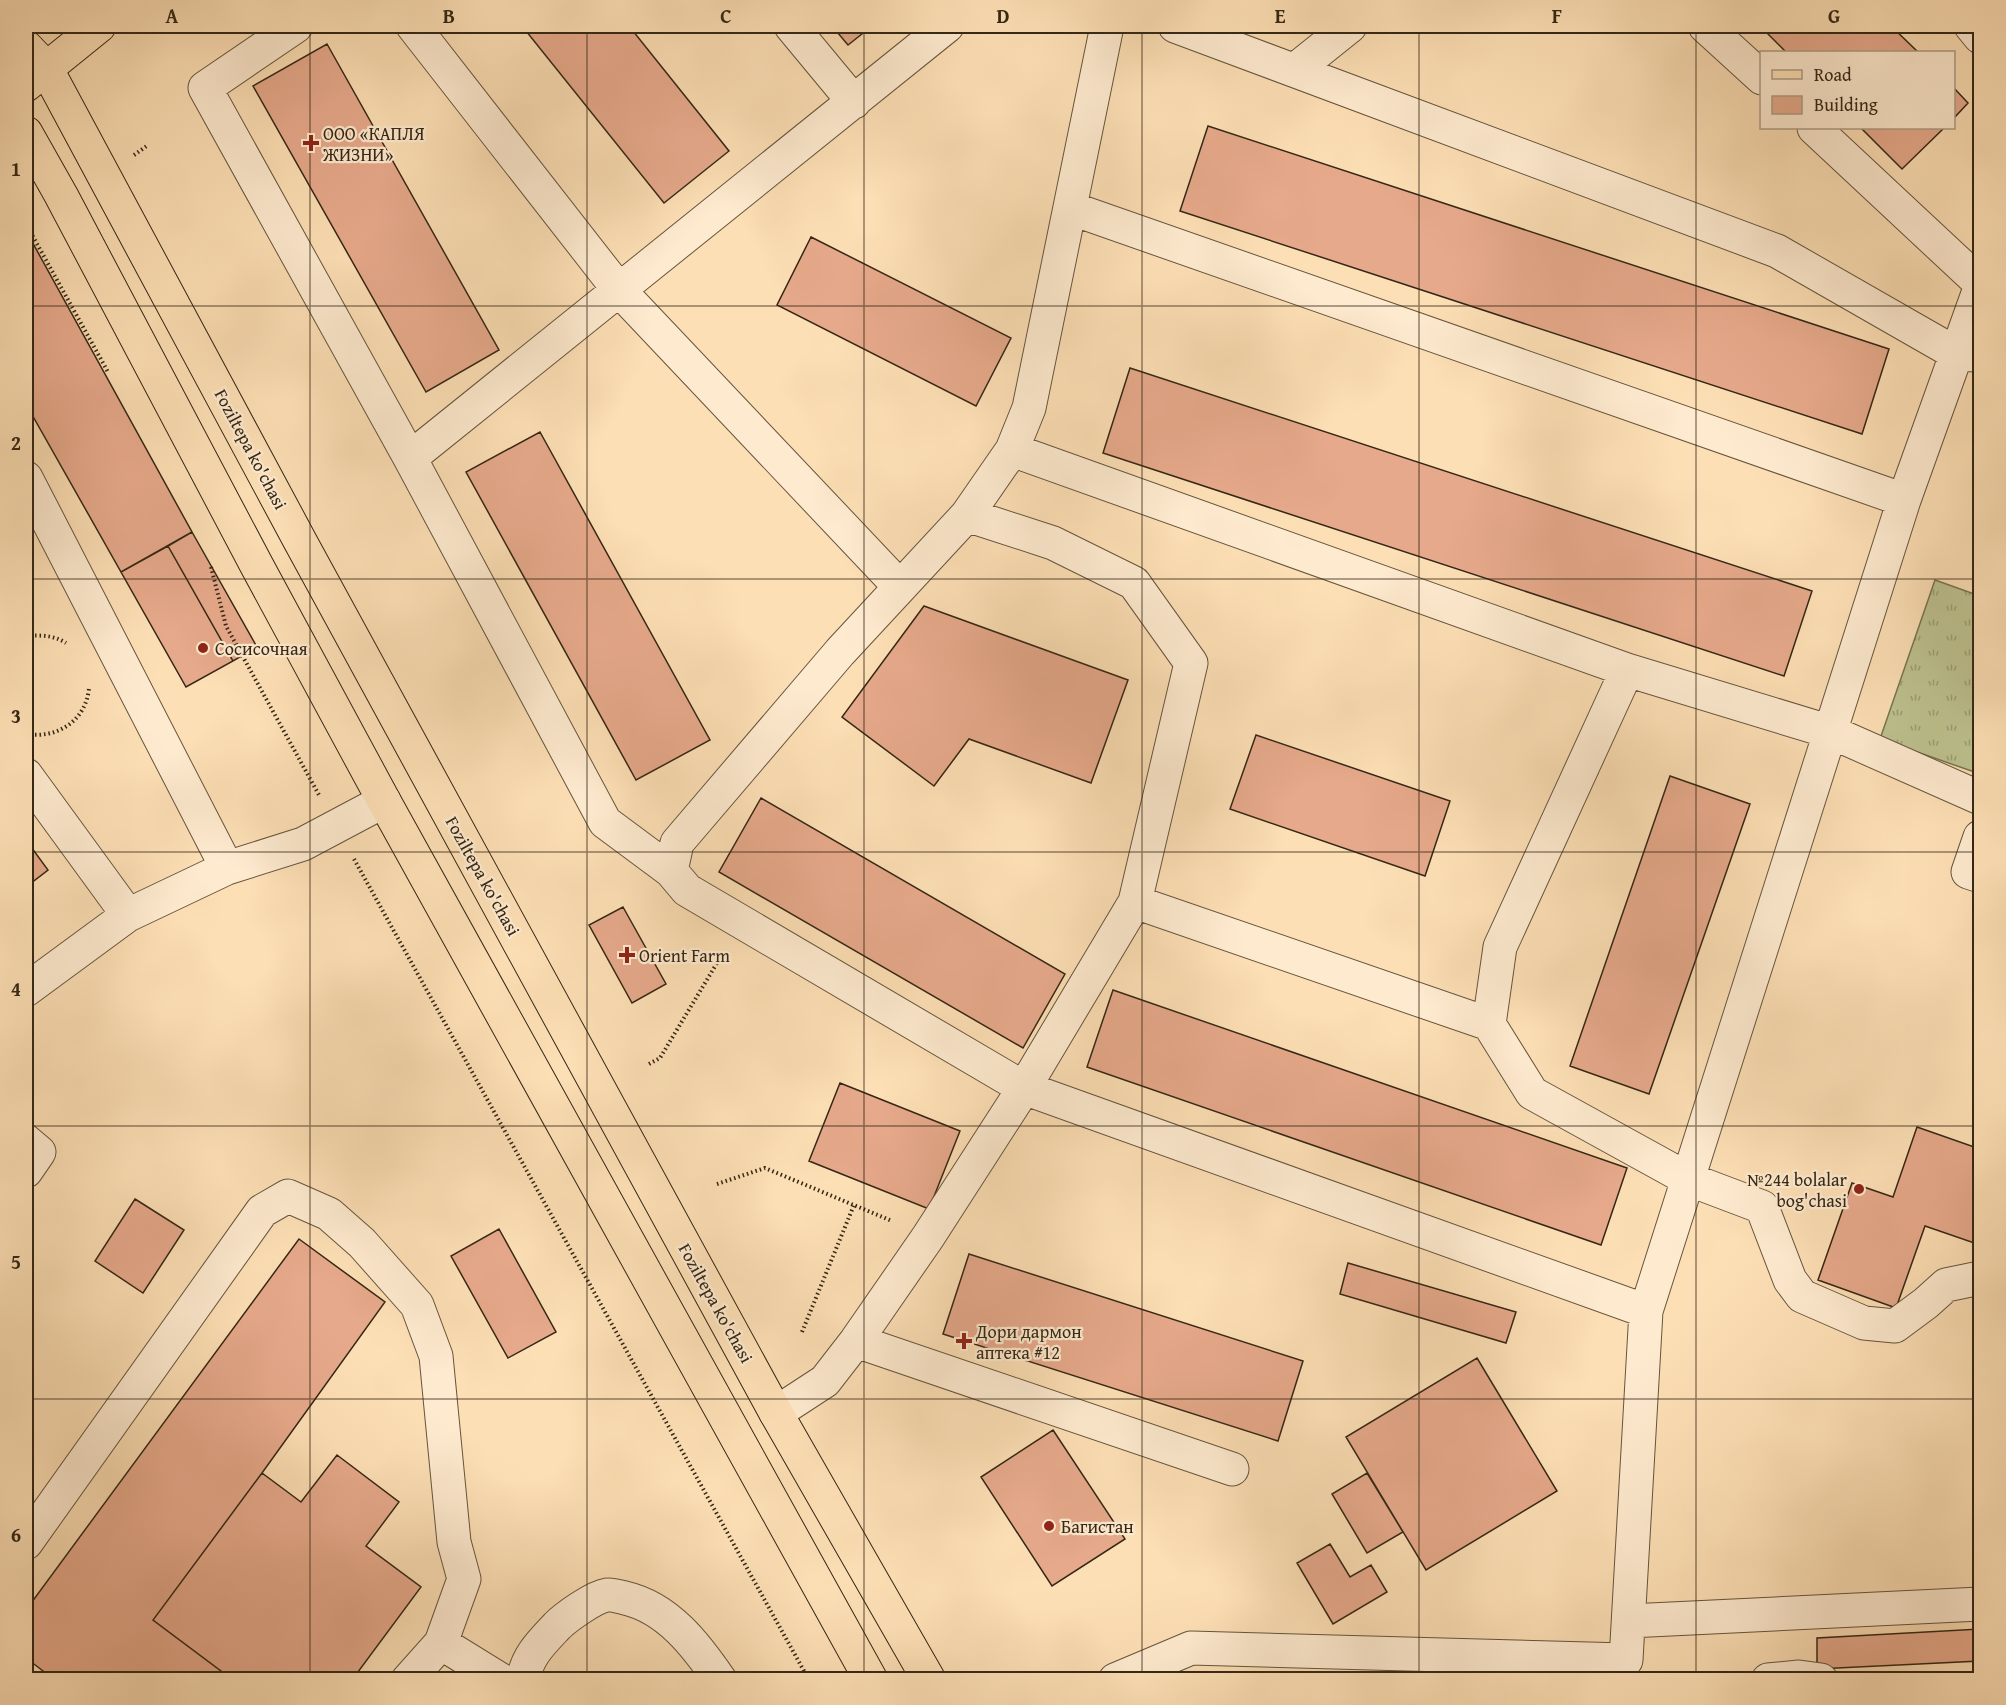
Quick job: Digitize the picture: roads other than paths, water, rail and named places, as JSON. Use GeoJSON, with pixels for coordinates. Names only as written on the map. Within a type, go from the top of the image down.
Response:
{"type":"FeatureCollection","features":[{"type":"Feature","properties":{"kind":"main road"},"geometry":{"type":"LineString","coordinates":[[32,67],[99,26]]}},
{"type":"Feature","properties":{"kind":"main road","name":"Foziltepa ko'chasi"},"geometry":{"type":"LineString","coordinates":[[32,67],[300,541],[776,1413],[929,1680]]}},
{"type":"Feature","properties":{"kind":"main road"},"geometry":{"type":"LineString","coordinates":[[26,133],[384,801],[871,1680]]}},
{"type":"Feature","properties":{"kind":"lane"},"geometry":{"type":"LineString","coordinates":[[296,26],[205,88],[410,458],[605,822],[671,871],[687,890],[1024,1088],[1646,1311]]}},
{"type":"Feature","properties":{"kind":"lane"},"geometry":{"type":"LineString","coordinates":[[413,26],[619,290],[900,587]]}},
{"type":"Feature","properties":{"kind":"lane"},"geometry":{"type":"LineString","coordinates":[[791,26],[854,102]]}},
{"type":"Feature","properties":{"kind":"lane"},"geometry":{"type":"LineString","coordinates":[[410,458],[947,26]]}},
{"type":"Feature","properties":{"kind":"lane"},"geometry":{"type":"LineString","coordinates":[[671,871],[677,843],[840,652],[968,515],[1012,450],[1029,408],[1107,26]]}},
{"type":"Feature","properties":{"kind":"lane"},"geometry":{"type":"LineString","coordinates":[[1175,26],[1777,251],[1969,354]]}},
{"type":"Feature","properties":{"kind":"lane"},"geometry":{"type":"LineString","coordinates":[[1295,70],[1350,26]]}},
{"type":"Feature","properties":{"kind":"lane"},"geometry":{"type":"LineString","coordinates":[[1705,26],[1760,77]]}},
{"type":"Feature","properties":{"kind":"lane"},"geometry":{"type":"LineString","coordinates":[[1971,26],[1980,37]]}},
{"type":"Feature","properties":{"kind":"lane"},"geometry":{"type":"LineString","coordinates":[[1115,1680],[1191,1648],[1626,1670],[1646,1311],[1905,500],[1969,354],[1980,285],[1815,129]]}},
{"type":"Feature","properties":{"kind":"lane"},"geometry":{"type":"LineString","coordinates":[[1070,208],[1905,500]]}},
{"type":"Feature","properties":{"kind":"lane"},"geometry":{"type":"LineString","coordinates":[[1012,450],[1627,670],[1831,732],[1980,798]]}},
{"type":"Feature","properties":{"kind":"lane"},"geometry":{"type":"LineString","coordinates":[[26,478],[227,868]]}},
{"type":"Feature","properties":{"kind":"lane"},"geometry":{"type":"LineString","coordinates":[[776,1413],[825,1381],[856,1341],[928,1237],[1024,1088],[1135,902],[1191,663],[1134,583],[1053,543],[968,515]]}},
{"type":"Feature","properties":{"kind":"lane"},"geometry":{"type":"LineString","coordinates":[[1489,1024],[1500,947],[1627,670]]}},
{"type":"Feature","properties":{"kind":"lane"},"geometry":{"type":"LineString","coordinates":[[26,775],[128,915]]}},
{"type":"Feature","properties":{"kind":"lane"},"geometry":{"type":"LineString","coordinates":[[26,990],[128,915],[227,868],[303,844],[384,801]]}},
{"type":"Feature","properties":{"kind":"lane"},"geometry":{"type":"LineString","coordinates":[[1980,837],[1968,872],[1980,876]]}},
{"type":"Feature","properties":{"kind":"lane"},"geometry":{"type":"LineString","coordinates":[[1135,902],[1489,1024],[1532,1093],[1688,1179],[1762,1207],[1790,1280],[1802,1296],[1864,1323],[1895,1326],[1946,1286],[1980,1278]]}},
{"type":"Feature","properties":{"kind":"lane"},"geometry":{"type":"LineString","coordinates":[[26,1141],[39,1152],[26,1171]]}},
{"type":"Feature","properties":{"kind":"lane"},"geometry":{"type":"LineString","coordinates":[[26,1544],[262,1211],[288,1196],[329,1214],[362,1243],[417,1305],[436,1356],[454,1542],[464,1579],[441,1643],[408,1680]]}},
{"type":"Feature","properties":{"kind":"lane"},"geometry":{"type":"LineString","coordinates":[[856,1341],[1232,1469]]}},
{"type":"Feature","properties":{"kind":"lane"},"geometry":{"type":"LineString","coordinates":[[523,1680],[525,1666],[538,1646],[568,1615],[608,1594],[637,1601],[665,1616],[692,1642],[720,1680]]}},
{"type":"Feature","properties":{"kind":"lane"},"geometry":{"type":"LineString","coordinates":[[1629,1622],[1980,1604]]}},
{"type":"Feature","properties":{"kind":"lane"},"geometry":{"type":"LineString","coordinates":[[441,1643],[501,1680]]}},
{"type":"Feature","properties":{"kind":"lane"},"geometry":{"type":"LineString","coordinates":[[1768,1680],[1799,1677],[1821,1680]]}},
{"type":"Feature","properties":{"kind":"place","name":"ООО «КАПЛЯ ЖИЗНИ»"},"geometry":{"type":"Point","coordinates":[311,143]}},
{"type":"Feature","properties":{"kind":"place","name":"Сосисочная"},"geometry":{"type":"Point","coordinates":[203,648]}},
{"type":"Feature","properties":{"kind":"place","name":"Orient Farm"},"geometry":{"type":"Point","coordinates":[627,955]}},
{"type":"Feature","properties":{"kind":"place","name":"№244 bolalar bog'chasi"},"geometry":{"type":"Point","coordinates":[1859,1189]}},
{"type":"Feature","properties":{"kind":"place","name":"Дори дармон аптека #12"},"geometry":{"type":"Point","coordinates":[964,1341]}},
{"type":"Feature","properties":{"kind":"place","name":"Багистан"},"geometry":{"type":"Point","coordinates":[1049,1526]}}]}
